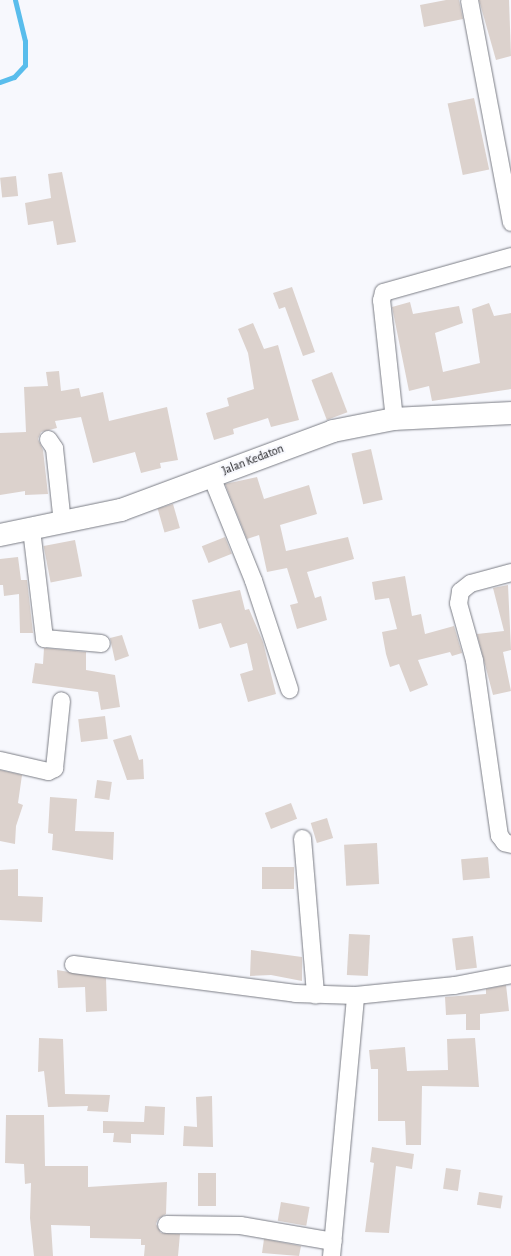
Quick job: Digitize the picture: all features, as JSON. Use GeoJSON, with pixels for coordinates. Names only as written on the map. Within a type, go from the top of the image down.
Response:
{"type":"FeatureCollection","features":[{"type":"Feature","properties":{"kind":"street"},"geometry":{"type":"LineString","coordinates":[[469,0],[511,222]]}},
{"type":"Feature","properties":{"kind":"street"},"geometry":{"type":"LineString","coordinates":[[394,418],[381,300],[384,292],[511,256]]}},
{"type":"Feature","properties":{"kind":"street","name":"Jalan Kedaton"},"geometry":{"type":"LineString","coordinates":[[0,535],[121,510],[333,431],[394,418],[511,413]]}},
{"type":"Feature","properties":{"kind":"street"},"geometry":{"type":"LineString","coordinates":[[48,439],[54,448],[62,523]]}},
{"type":"Feature","properties":{"kind":"street"},"geometry":{"type":"LineString","coordinates":[[211,476],[253,580],[289,689]]}},
{"type":"Feature","properties":{"kind":"street"},"geometry":{"type":"LineString","coordinates":[[31,529],[44,638],[101,643]]}},
{"type":"Feature","properties":{"kind":"street"},"geometry":{"type":"LineString","coordinates":[[511,572],[470,582],[460,591],[458,603],[474,660],[499,835],[504,842],[511,844]]}},
{"type":"Feature","properties":{"kind":"street"},"geometry":{"type":"LineString","coordinates":[[0,760],[48,771],[54,768],[61,700]]}},
{"type":"Feature","properties":{"kind":"street"},"geometry":{"type":"LineString","coordinates":[[302,838],[315,994]]}},
{"type":"Feature","properties":{"kind":"street"},"geometry":{"type":"LineString","coordinates":[[73,964],[315,994],[355,995],[454,985],[511,974]]}},
{"type":"Feature","properties":{"kind":"street"},"geometry":{"type":"LineString","coordinates":[[166,1224],[240,1225],[332,1249],[355,995]]}},
{"type":"Feature","properties":{"kind":"building"},"geometry":{"type":"Polygon","coordinates":[[[446,0],[459,0],[463,19],[424,27],[420,5],[446,0]]]}},
{"type":"Feature","properties":{"kind":"building"},"geometry":{"type":"Polygon","coordinates":[[[479,0],[509,0],[511,56],[496,60],[479,0]]]}},
{"type":"Feature","properties":{"kind":"building"},"geometry":{"type":"Polygon","coordinates":[[[474,98],[489,169],[463,175],[448,104],[474,98]]]}},
{"type":"Feature","properties":{"kind":"building"},"geometry":{"type":"Polygon","coordinates":[[[62,172],[76,242],[57,245],[53,221],[28,225],[25,203],[51,198],[48,174],[62,172]]]}},
{"type":"Feature","properties":{"kind":"building"},"geometry":{"type":"Polygon","coordinates":[[[16,176],[18,196],[2,198],[0,178],[16,176]]]}},
{"type":"Feature","properties":{"kind":"building"},"geometry":{"type":"Polygon","coordinates":[[[292,287],[315,352],[303,356],[285,307],[279,309],[273,293],[292,287]]]}},
{"type":"Feature","properties":{"kind":"building"},"geometry":{"type":"Polygon","coordinates":[[[410,302],[413,314],[459,306],[463,323],[435,333],[443,372],[480,363],[472,309],[489,303],[494,316],[511,313],[511,389],[432,401],[429,386],[409,391],[392,307],[410,302]]]}},
{"type":"Feature","properties":{"kind":"building"},"geometry":{"type":"Polygon","coordinates":[[[253,323],[264,349],[278,345],[299,420],[271,427],[268,418],[233,429],[234,434],[214,440],[206,413],[229,406],[227,398],[254,389],[248,353],[238,329],[253,323]]]}},
{"type":"Feature","properties":{"kind":"building"},"geometry":{"type":"Polygon","coordinates":[[[59,371],[61,391],[79,388],[81,397],[103,392],[109,421],[167,407],[178,460],[160,463],[161,468],[141,473],[135,452],[93,463],[81,417],[55,421],[57,428],[41,432],[38,439],[43,450],[48,494],[25,495],[25,491],[0,495],[0,433],[26,432],[24,387],[48,386],[46,372],[59,371]]]}},
{"type":"Feature","properties":{"kind":"building"},"geometry":{"type":"Polygon","coordinates":[[[332,372],[347,412],[327,420],[311,380],[332,372]]]}},
{"type":"Feature","properties":{"kind":"building"},"geometry":{"type":"Polygon","coordinates":[[[371,449],[383,500],[363,504],[352,453],[371,449]]]}},
{"type":"Feature","properties":{"kind":"building"},"geometry":{"type":"Polygon","coordinates":[[[257,477],[264,499],[309,485],[317,514],[280,525],[286,551],[348,537],[354,559],[307,572],[315,598],[321,596],[327,620],[297,629],[290,605],[298,603],[287,568],[267,572],[259,535],[247,539],[225,484],[257,477]]]}},
{"type":"Feature","properties":{"kind":"building"},"geometry":{"type":"Polygon","coordinates":[[[173,504],[180,528],[165,532],[158,508],[173,504]]]}},
{"type":"Feature","properties":{"kind":"building"},"geometry":{"type":"Polygon","coordinates":[[[225,537],[232,554],[209,563],[202,546],[225,537]]]}},
{"type":"Feature","properties":{"kind":"building"},"geometry":{"type":"Polygon","coordinates":[[[75,540],[82,576],[51,582],[44,546],[75,540]]]}},
{"type":"Feature","properties":{"kind":"building"},"geometry":{"type":"Polygon","coordinates":[[[18,557],[21,580],[27,580],[33,633],[20,633],[19,594],[4,596],[3,585],[0,585],[0,559],[18,557]]]}},
{"type":"Feature","properties":{"kind":"building"},"geometry":{"type":"Polygon","coordinates":[[[405,576],[412,616],[421,614],[425,634],[454,626],[462,653],[452,656],[450,652],[418,660],[428,685],[410,692],[399,664],[390,667],[386,654],[382,632],[397,629],[389,598],[375,600],[372,582],[405,576]]]}},
{"type":"Feature","properties":{"kind":"building"},"geometry":{"type":"Polygon","coordinates":[[[508,585],[511,650],[503,652],[511,691],[493,695],[477,634],[504,631],[493,588],[508,585]]]}},
{"type":"Feature","properties":{"kind":"building"},"geometry":{"type":"Polygon","coordinates":[[[240,590],[245,610],[249,609],[263,642],[276,694],[248,702],[240,674],[253,670],[247,643],[230,648],[221,623],[199,629],[192,600],[240,590]]]}},
{"type":"Feature","properties":{"kind":"building"},"geometry":{"type":"Polygon","coordinates":[[[122,635],[129,656],[115,661],[110,638],[122,635]]]}},
{"type":"Feature","properties":{"kind":"building"},"geometry":{"type":"Polygon","coordinates":[[[44,648],[86,652],[86,670],[115,675],[120,707],[101,710],[98,692],[32,683],[35,663],[43,664],[44,648]]]}},
{"type":"Feature","properties":{"kind":"building"},"geometry":{"type":"Polygon","coordinates":[[[105,716],[108,739],[81,742],[78,719],[105,716]]]}},
{"type":"Feature","properties":{"kind":"building"},"geometry":{"type":"Polygon","coordinates":[[[131,735],[139,760],[143,759],[144,779],[127,780],[113,740],[131,735]]]}},
{"type":"Feature","properties":{"kind":"building"},"geometry":{"type":"Polygon","coordinates":[[[0,770],[22,775],[18,803],[23,805],[16,826],[15,844],[0,841],[0,770]]]}},
{"type":"Feature","properties":{"kind":"building"},"geometry":{"type":"Polygon","coordinates":[[[97,780],[112,782],[109,800],[94,798],[97,780]]]}},
{"type":"Feature","properties":{"kind":"building"},"geometry":{"type":"Polygon","coordinates":[[[50,797],[77,799],[75,831],[114,832],[113,860],[52,850],[53,834],[48,833],[50,797]]]}},
{"type":"Feature","properties":{"kind":"building"},"geometry":{"type":"Polygon","coordinates":[[[291,803],[297,819],[271,829],[265,813],[291,803]]]}},
{"type":"Feature","properties":{"kind":"building"},"geometry":{"type":"Polygon","coordinates":[[[327,818],[333,838],[317,843],[311,823],[327,818]]]}},
{"type":"Feature","properties":{"kind":"building"},"geometry":{"type":"Polygon","coordinates":[[[377,843],[379,884],[346,886],[344,845],[377,843]]]}},
{"type":"Feature","properties":{"kind":"building"},"geometry":{"type":"Polygon","coordinates":[[[488,857],[490,878],[463,880],[461,859],[488,857]]]}},
{"type":"Feature","properties":{"kind":"building"},"geometry":{"type":"Polygon","coordinates":[[[262,867],[294,867],[294,889],[262,889],[262,867]]]}},
{"type":"Feature","properties":{"kind":"building"},"geometry":{"type":"Polygon","coordinates":[[[18,869],[18,896],[43,897],[42,922],[0,920],[0,870],[18,869]]]}},
{"type":"Feature","properties":{"kind":"building"},"geometry":{"type":"Polygon","coordinates":[[[349,934],[370,935],[368,976],[347,975],[349,934]]]}},
{"type":"Feature","properties":{"kind":"building"},"geometry":{"type":"Polygon","coordinates":[[[473,936],[477,968],[456,970],[452,939],[473,936]]]}},
{"type":"Feature","properties":{"kind":"building"},"geometry":{"type":"Polygon","coordinates":[[[251,950],[302,957],[302,981],[271,975],[250,976],[251,950]]]}},
{"type":"Feature","properties":{"kind":"building"},"geometry":{"type":"Polygon","coordinates":[[[57,970],[106,978],[107,1011],[86,1012],[85,987],[58,988],[57,970]]]}},
{"type":"Feature","properties":{"kind":"building"},"geometry":{"type":"Polygon","coordinates":[[[506,985],[509,1011],[480,1014],[480,1030],[466,1030],[466,1014],[446,1015],[445,997],[486,994],[486,989],[506,985]]]}},
{"type":"Feature","properties":{"kind":"building"},"geometry":{"type":"Polygon","coordinates":[[[39,1038],[63,1039],[65,1094],[110,1095],[108,1112],[87,1111],[88,1106],[48,1107],[44,1071],[38,1072],[39,1038]]]}},
{"type":"Feature","properties":{"kind":"building"},"geometry":{"type":"Polygon","coordinates":[[[475,1038],[479,1087],[422,1086],[421,1145],[406,1145],[405,1121],[378,1121],[378,1069],[371,1069],[369,1050],[405,1047],[407,1071],[448,1070],[447,1039],[475,1038]]]}},
{"type":"Feature","properties":{"kind":"building"},"geometry":{"type":"Polygon","coordinates":[[[212,1096],[213,1147],[183,1146],[184,1126],[197,1127],[196,1097],[212,1096]]]}},
{"type":"Feature","properties":{"kind":"building"},"geometry":{"type":"Polygon","coordinates":[[[145,1106],[165,1107],[164,1135],[131,1134],[131,1143],[113,1142],[114,1133],[103,1133],[103,1121],[144,1122],[145,1106]]]}},
{"type":"Feature","properties":{"kind":"building"},"geometry":{"type":"Polygon","coordinates":[[[6,1115],[44,1115],[45,1166],[88,1166],[88,1187],[167,1182],[166,1214],[158,1219],[156,1224],[161,1233],[180,1234],[178,1256],[144,1256],[145,1245],[141,1245],[141,1239],[90,1238],[90,1226],[51,1225],[53,1256],[34,1256],[30,1218],[31,1183],[25,1184],[24,1164],[5,1163],[6,1115]]]}},
{"type":"Feature","properties":{"kind":"building"},"geometry":{"type":"Polygon","coordinates":[[[372,1147],[414,1154],[412,1169],[396,1166],[389,1233],[365,1232],[374,1163],[370,1162],[372,1147]]]}},
{"type":"Feature","properties":{"kind":"building"},"geometry":{"type":"Polygon","coordinates":[[[446,1168],[461,1170],[458,1191],[443,1189],[446,1168]]]}},
{"type":"Feature","properties":{"kind":"building"},"geometry":{"type":"Polygon","coordinates":[[[198,1173],[216,1173],[216,1206],[198,1206],[198,1173]]]}},
{"type":"Feature","properties":{"kind":"building"},"geometry":{"type":"Polygon","coordinates":[[[479,1192],[503,1196],[501,1209],[477,1205],[479,1192]]]}},
{"type":"Feature","properties":{"kind":"building"},"geometry":{"type":"Polygon","coordinates":[[[281,1202],[310,1207],[306,1226],[278,1221],[281,1202]]]}},
{"type":"Feature","properties":{"kind":"building"},"geometry":{"type":"Polygon","coordinates":[[[264,1239],[301,1246],[299,1256],[262,1253],[264,1239]]]}},
{"type":"Feature","properties":{"kind":"waterway"},"geometry":{"type":"LineString","coordinates":[[0,82],[14,77],[25,65],[25,41],[15,0]]}}]}
